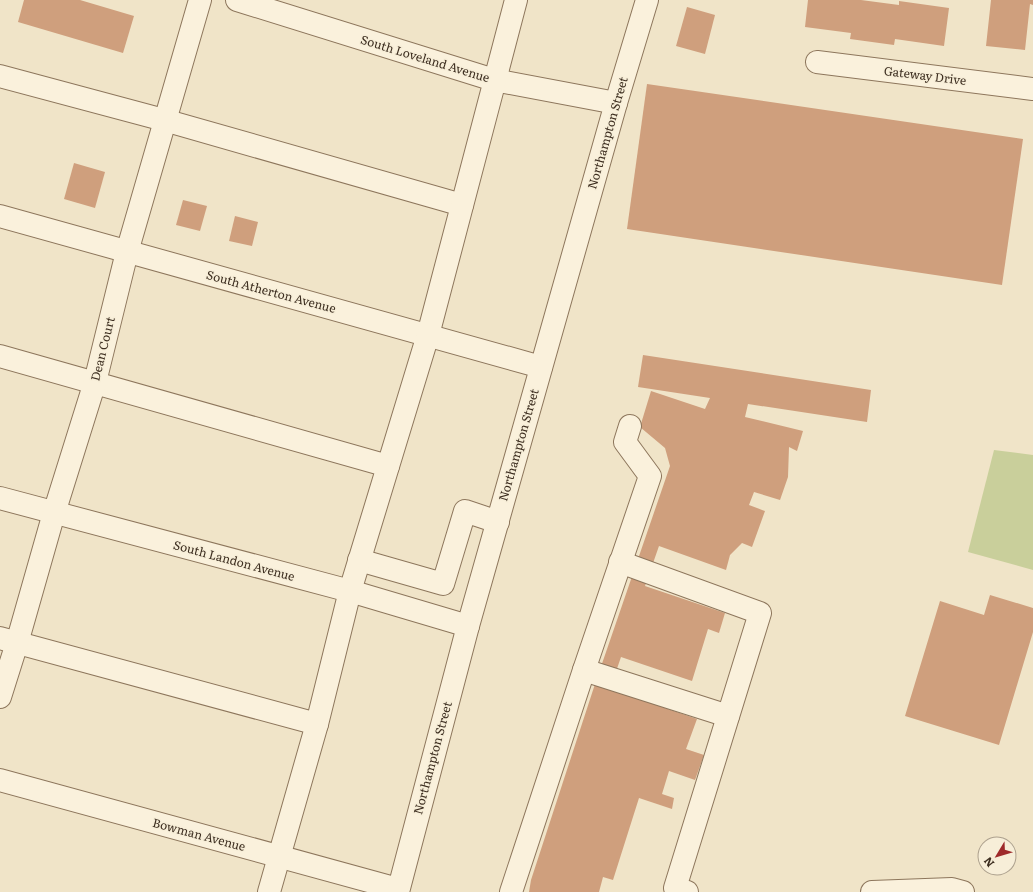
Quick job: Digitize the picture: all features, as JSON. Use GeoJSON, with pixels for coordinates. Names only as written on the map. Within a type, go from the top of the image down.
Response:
{"type":"FeatureCollection","features":[{"type":"Feature","properties":{"kind":"street","name":"Dean Court"},"geometry":{"type":"LineString","coordinates":[[0,697],[9,640],[54,513],[95,382],[127,252],[200,0]]}},
{"type":"Feature","properties":{"kind":"street","name":"South Loveland Avenue"},"geometry":{"type":"LineString","coordinates":[[237,0],[494,80],[616,103]]}},
{"type":"Feature","properties":{"kind":"street"},"geometry":{"type":"LineString","coordinates":[[269,892],[317,724],[350,591],[428,336],[516,0]]}},
{"type":"Feature","properties":{"kind":"street","name":"Northampton Street"},"geometry":{"type":"LineString","coordinates":[[398,891],[468,626],[616,103],[647,0]]}},
{"type":"Feature","properties":{"kind":"street","name":"Gateway Drive"},"geometry":{"type":"LineString","coordinates":[[817,62],[1033,89]]}},
{"type":"Feature","properties":{"kind":"street"},"geometry":{"type":"LineString","coordinates":[[0,76],[164,120],[462,205]]}},
{"type":"Feature","properties":{"kind":"street","name":"South Atherton Avenue"},"geometry":{"type":"LineString","coordinates":[[0,216],[541,367]]}},
{"type":"Feature","properties":{"kind":"street"},"geometry":{"type":"LineString","coordinates":[[0,356],[388,466]]}},
{"type":"Feature","properties":{"kind":"street"},"geometry":{"type":"LineString","coordinates":[[511,892],[650,476],[625,442],[630,426]]}},
{"type":"Feature","properties":{"kind":"street","name":"South Landon Avenue"},"geometry":{"type":"LineString","coordinates":[[0,498],[350,591],[468,626]]}},
{"type":"Feature","properties":{"kind":"street"},"geometry":{"type":"LineString","coordinates":[[359,560],[443,584],[465,511],[498,522]]}},
{"type":"Feature","properties":{"kind":"street"},"geometry":{"type":"LineString","coordinates":[[620,562],[760,613],[675,888],[687,892]]}},
{"type":"Feature","properties":{"kind":"street"},"geometry":{"type":"LineString","coordinates":[[9,640],[317,724]]}},
{"type":"Feature","properties":{"kind":"street"},"geometry":{"type":"LineString","coordinates":[[584,670],[728,716]]}},
{"type":"Feature","properties":{"kind":"street","name":"Bowman Avenue"},"geometry":{"type":"LineString","coordinates":[[0,780],[398,891]]}},
{"type":"Feature","properties":{"kind":"street"},"geometry":{"type":"LineString","coordinates":[[872,892],[952,890],[963,892]]}},
{"type":"Feature","properties":{"kind":"green space"},"geometry":{"type":"Polygon","coordinates":[[[994,450],[1033,455],[1033,570],[968,552],[994,450]]]}},
{"type":"Feature","properties":{"kind":"building"},"geometry":{"type":"Polygon","coordinates":[[[24,0],[80,0],[134,16],[123,53],[18,22],[24,0]]]}},
{"type":"Feature","properties":{"kind":"building"},"geometry":{"type":"Polygon","coordinates":[[[808,0],[861,0],[899,5],[899,1],[949,8],[944,46],[895,39],[894,45],[850,39],[851,33],[805,27],[808,0]]]}},
{"type":"Feature","properties":{"kind":"building"},"geometry":{"type":"Polygon","coordinates":[[[991,0],[1033,0],[1033,5],[1030,4],[1025,50],[986,46],[991,0]]]}},
{"type":"Feature","properties":{"kind":"building"},"geometry":{"type":"Polygon","coordinates":[[[687,7],[715,15],[705,54],[676,46],[687,7]]]}},
{"type":"Feature","properties":{"kind":"building"},"geometry":{"type":"Polygon","coordinates":[[[647,84],[1023,139],[1002,285],[627,229],[647,84]]]}},
{"type":"Feature","properties":{"kind":"building"},"geometry":{"type":"Polygon","coordinates":[[[74,163],[105,172],[95,208],[64,199],[74,163]]]}},
{"type":"Feature","properties":{"kind":"building"},"geometry":{"type":"Polygon","coordinates":[[[183,200],[207,206],[200,231],[176,225],[183,200]]]}},
{"type":"Feature","properties":{"kind":"building"},"geometry":{"type":"Polygon","coordinates":[[[235,216],[258,222],[252,246],[229,241],[235,216]]]}},
{"type":"Feature","properties":{"kind":"building"},"geometry":{"type":"Polygon","coordinates":[[[643,355],[871,390],[867,422],[748,404],[745,417],[803,431],[797,451],[789,447],[788,477],[780,500],[754,492],[749,505],[765,511],[752,547],[742,543],[730,555],[726,570],[659,546],[645,586],[725,613],[719,633],[708,629],[692,681],[621,657],[610,689],[697,719],[686,749],[704,755],[695,780],[669,771],[662,794],[674,798],[672,809],[639,798],[613,880],[603,877],[599,892],[529,892],[531,880],[595,684],[670,466],[665,448],[640,427],[651,391],[705,409],[710,398],[638,387],[643,355]]]}},
{"type":"Feature","properties":{"kind":"building"},"geometry":{"type":"Polygon","coordinates":[[[990,595],[1033,608],[1033,632],[999,745],[905,716],[940,601],[984,615],[990,595]]]}}]}
